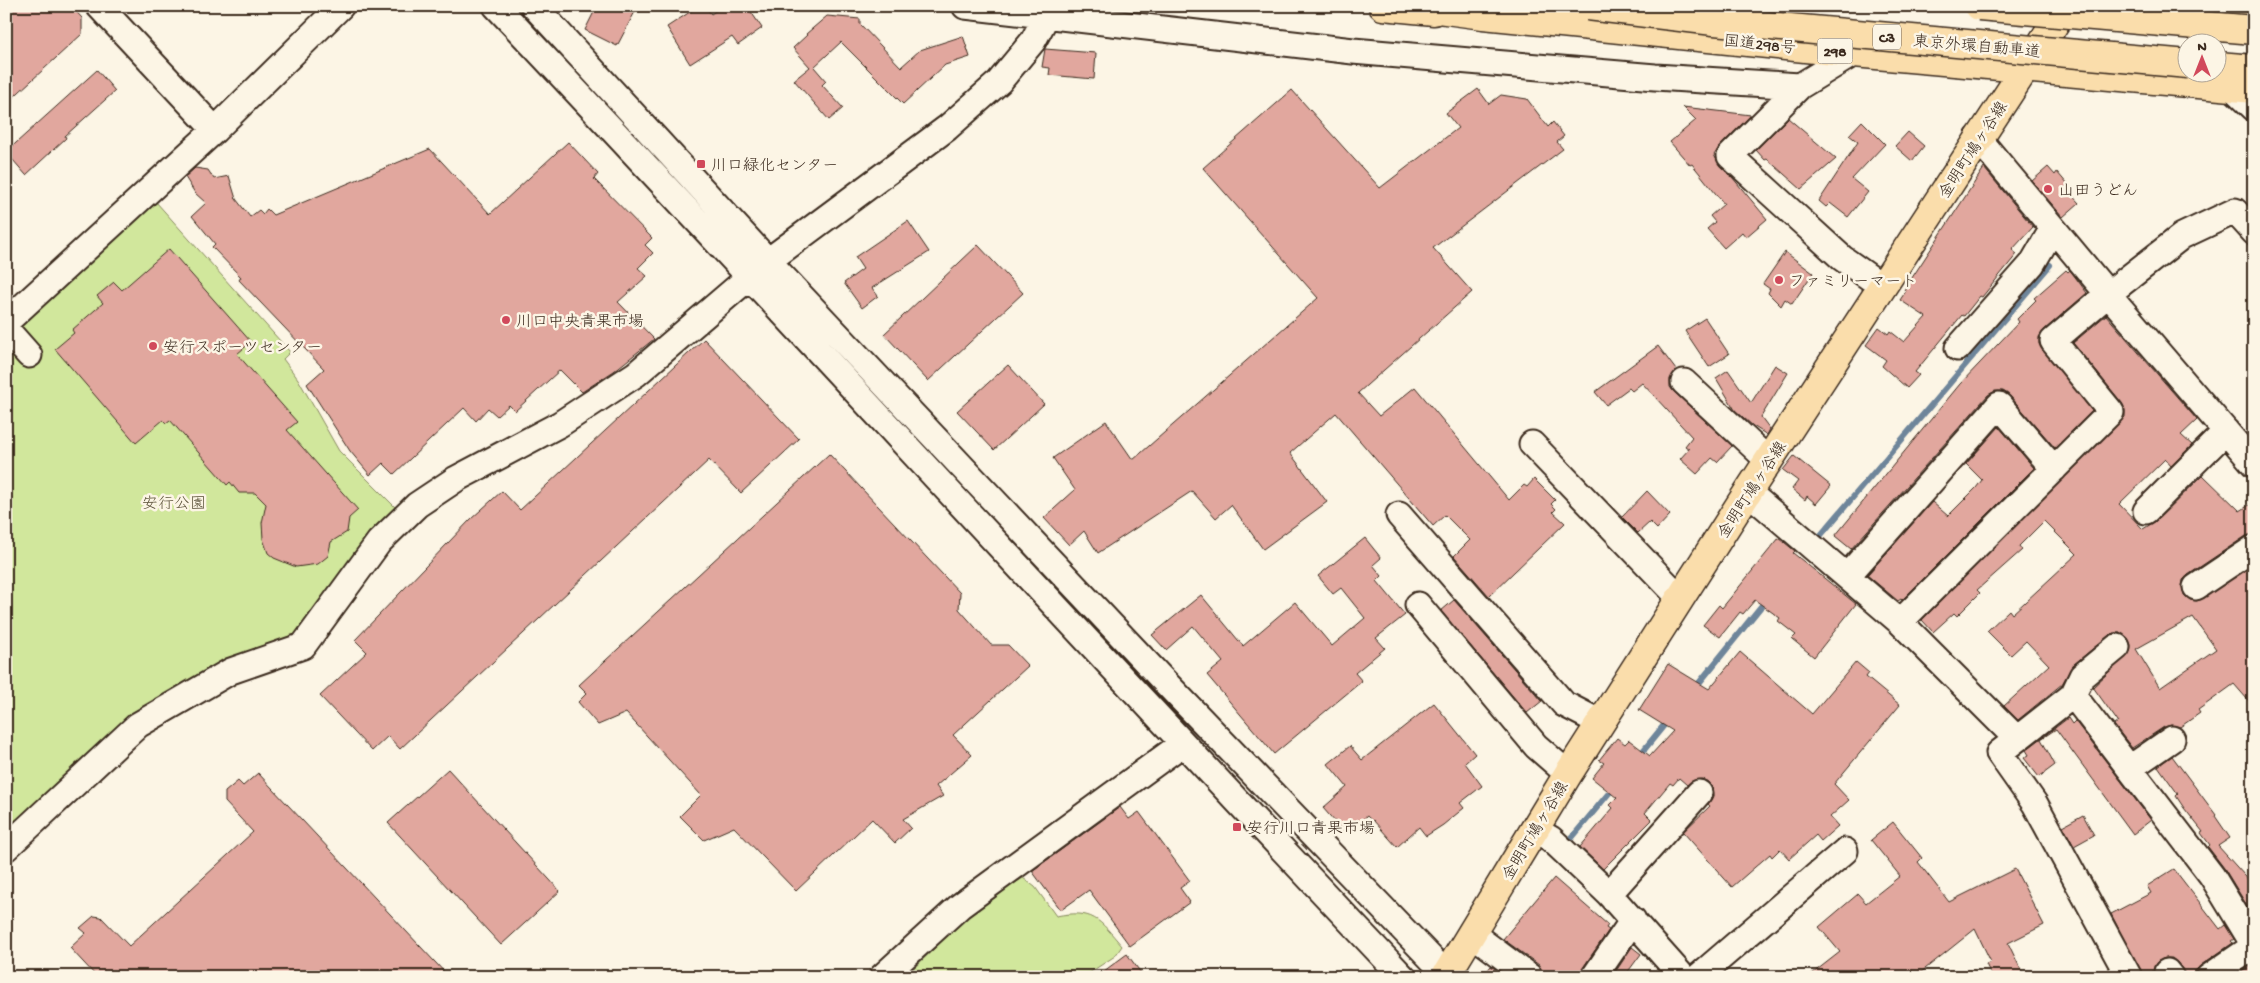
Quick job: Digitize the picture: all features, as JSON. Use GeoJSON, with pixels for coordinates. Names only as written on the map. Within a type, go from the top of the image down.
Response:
{"type":"FeatureCollection","features":[{"type":"Feature","properties":{"kind":"main road"},"geometry":{"type":"LineString","coordinates":[[1383,6],[1483,15]]}},
{"type":"Feature","properties":{"kind":"main road","name":"国道298号"},"geometry":{"type":"LineString","coordinates":[[1416,6],[1483,15],[2024,69],[2234,81]]}},
{"type":"Feature","properties":{"kind":"main road","name":"東京外環自動車道"},"geometry":{"type":"LineString","coordinates":[[1588,6],[1714,21],[2178,63]]}},
{"type":"Feature","properties":{"kind":"main road"},"geometry":{"type":"LineString","coordinates":[[1979,6],[2254,30]]}},
{"type":"Feature","properties":{"kind":"main road","name":"金明町鳩ヶ谷線"},"geometry":{"type":"LineString","coordinates":[[1447,976],[1534,829],[1680,598],[1978,138],[2066,6]]}},
{"type":"Feature","properties":{"kind":"main road"},"geometry":{"type":"LineString","coordinates":[[2156,6],[2204,8],[2254,14]]}},
{"type":"Feature","properties":{"kind":"main road"},"geometry":{"type":"LineString","coordinates":[[2234,81],[2254,69]]}},
{"type":"Feature","properties":{"kind":"street"},"geometry":{"type":"LineString","coordinates":[[98,6],[215,130]]}},
{"type":"Feature","properties":{"kind":"street"},"geometry":{"type":"LineString","coordinates":[[6,322],[215,130],[341,6]]}},
{"type":"Feature","properties":{"kind":"street"},"geometry":{"type":"LineString","coordinates":[[496,6],[760,269],[1163,680],[1447,976]]}},
{"type":"Feature","properties":{"kind":"street"},"geometry":{"type":"LineString","coordinates":[[534,6],[760,269],[1182,744],[1403,977]]}},
{"type":"Feature","properties":{"kind":"street"},"geometry":{"type":"LineString","coordinates":[[965,6],[1046,17],[1353,51],[1655,77],[1800,86]]}},
{"type":"Feature","properties":{"kind":"street"},"geometry":{"type":"LineString","coordinates":[[6,848],[138,725],[231,671],[303,646],[379,542],[416,505],[456,479],[560,424],[636,374],[760,269],[948,128],[999,82],[1033,41],[1046,17]]}},
{"type":"Feature","properties":{"kind":"street"},"geometry":{"type":"LineString","coordinates":[[1854,52],[1800,86],[1730,156],[1842,258],[1883,287]]}},
{"type":"Feature","properties":{"kind":"street"},"geometry":{"type":"LineString","coordinates":[[2234,81],[2254,108]]}},
{"type":"Feature","properties":{"kind":"street"},"geometry":{"type":"LineString","coordinates":[[1978,138],[2108,294],[2254,464]]}},
{"type":"Feature","properties":{"kind":"street"},"geometry":{"type":"LineString","coordinates":[[1900,622],[2111,412],[2054,341],[2108,294],[2182,236],[2235,212],[2254,232]]}},
{"type":"Feature","properties":{"kind":"street"},"geometry":{"type":"LineString","coordinates":[[1958,348],[2032,264],[2053,228]]}},
{"type":"Feature","properties":{"kind":"street"},"geometry":{"type":"LineString","coordinates":[[6,329],[29,355]]}},
{"type":"Feature","properties":{"kind":"street"},"geometry":{"type":"LineString","coordinates":[[1684,382],[1769,461]]}},
{"type":"Feature","properties":{"kind":"street"},"geometry":{"type":"LineString","coordinates":[[1848,575],[1999,405],[2054,468]]}},
{"type":"Feature","properties":{"kind":"street"},"geometry":{"type":"LineString","coordinates":[[2146,511],[2226,431]]}},
{"type":"Feature","properties":{"kind":"street"},"geometry":{"type":"LineString","coordinates":[[1532,444],[1548,463],[1680,598]]}},
{"type":"Feature","properties":{"kind":"street"},"geometry":{"type":"LineString","coordinates":[[1748,492],[1848,575],[1900,622],[2017,738]]}},
{"type":"Feature","properties":{"kind":"street"},"geometry":{"type":"LineString","coordinates":[[1399,515],[1564,704],[1601,723]]}},
{"type":"Feature","properties":{"kind":"street"},"geometry":{"type":"LineString","coordinates":[[2196,587],[2254,548]]}},
{"type":"Feature","properties":{"kind":"street"},"geometry":{"type":"LineString","coordinates":[[1418,605],[1536,746],[1568,774]]}},
{"type":"Feature","properties":{"kind":"street"},"geometry":{"type":"LineString","coordinates":[[2117,647],[2082,676],[2073,694],[1999,753],[2035,804],[2129,977]]}},
{"type":"Feature","properties":{"kind":"street"},"geometry":{"type":"LineString","coordinates":[[2073,694],[2212,876],[2254,945],[2209,977]]}},
{"type":"Feature","properties":{"kind":"street"},"geometry":{"type":"LineString","coordinates":[[2130,768],[2172,739]]}},
{"type":"Feature","properties":{"kind":"street"},"geometry":{"type":"LineString","coordinates":[[882,977],[960,906],[1182,744]]}},
{"type":"Feature","properties":{"kind":"street"},"geometry":{"type":"LineString","coordinates":[[1609,894],[1699,793]]}},
{"type":"Feature","properties":{"kind":"street"},"geometry":{"type":"LineString","coordinates":[[1534,829],[1551,839],[1609,894],[1683,977]]}},
{"type":"Feature","properties":{"kind":"street"},"geometry":{"type":"LineString","coordinates":[[1698,977],[1845,851]]}},
{"type":"Feature","properties":{"kind":"street"},"geometry":{"type":"LineString","coordinates":[[1594,977],[1633,920]]}},
{"type":"Feature","properties":{"kind":"street"},"geometry":{"type":"LineString","coordinates":[[1471,933],[1530,977]]}},
{"type":"Feature","properties":{"kind":"green space","name":"安行公園"},"geometry":{"type":"Polygon","coordinates":[[[156,202],[290,352],[283,359],[298,379],[339,451],[397,509],[306,629],[280,645],[208,671],[6,833],[6,334],[156,202]]]}},
{"type":"Feature","properties":{"kind":"green space"},"geometry":{"type":"Polygon","coordinates":[[[1023,878],[1035,887],[1056,916],[1069,914],[1087,915],[1101,923],[1122,946],[1115,956],[1083,977],[899,977],[913,969],[946,937],[966,914],[1023,878]]]}},
{"type":"Feature","properties":{"kind":"building"},"geometry":{"type":"Polygon","coordinates":[[[6,6],[71,6],[82,18],[82,34],[6,104],[6,6]]]}},
{"type":"Feature","properties":{"kind":"building"},"geometry":{"type":"Polygon","coordinates":[[[597,6],[638,6],[617,46],[585,30],[597,6]]]}},
{"type":"Feature","properties":{"kind":"building"},"geometry":{"type":"Polygon","coordinates":[[[699,6],[705,6],[711,14],[723,6],[747,6],[762,28],[738,45],[732,37],[690,64],[667,27],[699,6]]]}},
{"type":"Feature","properties":{"kind":"building"},"geometry":{"type":"Polygon","coordinates":[[[827,16],[860,19],[860,24],[901,67],[920,50],[963,36],[970,57],[945,65],[903,104],[841,42],[814,67],[826,81],[822,85],[843,108],[829,120],[794,80],[810,67],[793,48],[827,16]]]}},
{"type":"Feature","properties":{"kind":"building"},"geometry":{"type":"Polygon","coordinates":[[[1045,49],[1096,53],[1094,79],[1049,75],[1050,68],[1042,67],[1045,49]]]}},
{"type":"Feature","properties":{"kind":"building"},"geometry":{"type":"Polygon","coordinates":[[[97,70],[115,91],[65,136],[66,138],[26,175],[6,152],[97,70]]]}},
{"type":"Feature","properties":{"kind":"building"},"geometry":{"type":"Polygon","coordinates":[[[1478,89],[1489,104],[1501,95],[1527,99],[1548,127],[1553,122],[1564,136],[1557,142],[1563,149],[1433,248],[1472,292],[1358,393],[1379,416],[1415,387],[1509,500],[1524,485],[1527,487],[1534,479],[1555,500],[1551,504],[1556,509],[1553,512],[1565,523],[1489,596],[1454,556],[1470,540],[1445,515],[1433,526],[1336,413],[1290,453],[1327,502],[1263,549],[1231,505],[1216,518],[1192,491],[1098,553],[1084,531],[1069,545],[1044,518],[1075,490],[1053,458],[1106,421],[1133,460],[1318,298],[1203,168],[1292,90],[1380,188],[1458,128],[1446,113],[1478,89]]]}},
{"type":"Feature","properties":{"kind":"building"},"geometry":{"type":"Polygon","coordinates":[[[1683,107],[1751,115],[1720,146],[1714,155],[1720,166],[1732,177],[1767,219],[1746,237],[1742,232],[1724,248],[1707,229],[1715,222],[1710,216],[1724,204],[1692,164],[1690,165],[1670,142],[1696,120],[1683,107]]]}},
{"type":"Feature","properties":{"kind":"building"},"geometry":{"type":"Polygon","coordinates":[[[1788,118],[1836,159],[1801,189],[1767,159],[1765,160],[1756,150],[1788,118]]]}},
{"type":"Feature","properties":{"kind":"building"},"geometry":{"type":"Polygon","coordinates":[[[1862,121],[1885,144],[1852,179],[1868,192],[1848,217],[1830,203],[1826,207],[1819,201],[1858,142],[1849,135],[1862,121]]]}},
{"type":"Feature","properties":{"kind":"building"},"geometry":{"type":"Polygon","coordinates":[[[1908,132],[1924,146],[1912,161],[1895,146],[1908,132]]]}},
{"type":"Feature","properties":{"kind":"building","name":"川口中央青果市場"},"geometry":{"type":"Polygon","coordinates":[[[568,142],[598,174],[594,179],[652,238],[645,245],[653,253],[638,268],[647,276],[618,302],[654,339],[614,371],[582,392],[560,370],[515,411],[509,405],[497,416],[488,408],[476,421],[464,408],[394,474],[383,463],[370,475],[350,451],[307,384],[324,369],[239,280],[241,277],[212,247],[215,244],[192,216],[206,203],[195,193],[185,177],[195,168],[208,170],[214,179],[229,176],[236,199],[250,217],[259,210],[263,214],[267,209],[273,215],[430,149],[490,214],[568,142]]]}},
{"type":"Feature","properties":{"kind":"building"},"geometry":{"type":"Polygon","coordinates":[[[2048,167],[2055,175],[2057,172],[2068,185],[2065,188],[2079,203],[2063,217],[2032,181],[2048,167]]]}},
{"type":"Feature","properties":{"kind":"building"},"geometry":{"type":"Polygon","coordinates":[[[1984,168],[2033,227],[2012,250],[2017,254],[1982,297],[1980,296],[1964,316],[1962,315],[1915,372],[1919,375],[1907,388],[1882,366],[1886,360],[1866,345],[1879,327],[1888,334],[1890,331],[1904,342],[1926,317],[1900,300],[1906,291],[1904,290],[1984,168]]]}},
{"type":"Feature","properties":{"kind":"building"},"geometry":{"type":"Polygon","coordinates":[[[908,221],[929,252],[872,288],[878,296],[862,308],[844,283],[863,269],[855,257],[908,221]]]}},
{"type":"Feature","properties":{"kind":"building"},"geometry":{"type":"Polygon","coordinates":[[[978,245],[1023,293],[928,381],[884,334],[978,245]]]}},
{"type":"Feature","properties":{"kind":"building"},"geometry":{"type":"Polygon","coordinates":[[[169,249],[251,342],[237,354],[297,422],[287,430],[358,510],[349,518],[347,532],[331,542],[328,556],[318,564],[296,567],[274,558],[268,553],[263,539],[262,523],[266,504],[255,493],[239,493],[230,482],[227,485],[170,420],[166,423],[163,420],[136,443],[55,349],[74,333],[72,330],[103,303],[97,296],[114,282],[122,290],[169,249]]]}},
{"type":"Feature","properties":{"kind":"building"},"geometry":{"type":"Polygon","coordinates":[[[1785,252],[1813,273],[1792,304],[1785,299],[1781,306],[1768,293],[1770,289],[1763,284],[1785,252]]]}},
{"type":"Feature","properties":{"kind":"building"},"geometry":{"type":"Polygon","coordinates":[[[2066,270],[2068,272],[2070,270],[2087,293],[2044,330],[2039,337],[2039,344],[2092,411],[2055,448],[2010,396],[2003,391],[1995,391],[1988,395],[1851,549],[1835,536],[1960,384],[2019,322],[2017,319],[2036,300],[2034,298],[2066,270]]]}},
{"type":"Feature","properties":{"kind":"building"},"geometry":{"type":"Polygon","coordinates":[[[2106,315],[2197,420],[2181,435],[2192,445],[2171,466],[2165,459],[2119,504],[2143,529],[2156,521],[2203,475],[2240,511],[2254,502],[2254,534],[2246,536],[2188,575],[2183,580],[2182,587],[2184,595],[2190,600],[2197,601],[2254,565],[2254,707],[2234,684],[2198,710],[2200,713],[2180,727],[2171,725],[2164,727],[2132,748],[2114,725],[2118,722],[2093,687],[2130,652],[2131,645],[2128,638],[2122,633],[2114,633],[2108,636],[2073,665],[2062,684],[2018,720],[2004,706],[2049,665],[2026,641],[2011,655],[1987,631],[2009,610],[2012,614],[2077,554],[2044,521],[2019,546],[2022,550],[1977,590],[1980,593],[1957,616],[1954,613],[1933,632],[1922,620],[2125,417],[2122,403],[2073,343],[2106,315]],[[2193,617],[2136,649],[2160,688],[2216,649],[2193,617]]]}},
{"type":"Feature","properties":{"kind":"building"},"geometry":{"type":"Polygon","coordinates":[[[1705,318],[1729,354],[1709,367],[1685,331],[1705,318]]]}},
{"type":"Feature","properties":{"kind":"building"},"geometry":{"type":"Polygon","coordinates":[[[704,339],[799,439],[741,493],[709,460],[400,749],[388,736],[372,751],[320,696],[367,652],[355,640],[471,519],[502,491],[520,510],[704,339]]]}},
{"type":"Feature","properties":{"kind":"building"},"geometry":{"type":"Polygon","coordinates":[[[1658,346],[1676,370],[1670,379],[1670,387],[1732,446],[1717,462],[1712,458],[1697,474],[1680,459],[1689,449],[1685,446],[1692,437],[1642,383],[1632,391],[1629,388],[1606,405],[1595,392],[1658,346]]]}},
{"type":"Feature","properties":{"kind":"building"},"geometry":{"type":"Polygon","coordinates":[[[1008,365],[1044,404],[994,450],[957,411],[1008,365]]]}},
{"type":"Feature","properties":{"kind":"building"},"geometry":{"type":"Polygon","coordinates":[[[1775,365],[1788,373],[1761,417],[1770,429],[1767,435],[1753,426],[1735,410],[1716,378],[1728,370],[1751,403],[1775,365]]]}},
{"type":"Feature","properties":{"kind":"building"},"geometry":{"type":"Polygon","coordinates":[[[1999,427],[2034,468],[1902,600],[1898,601],[1867,575],[1932,502],[1948,516],[1976,488],[1982,480],[1966,464],[1999,427]]]}},
{"type":"Feature","properties":{"kind":"building"},"geometry":{"type":"Polygon","coordinates":[[[829,454],[960,593],[959,609],[991,645],[1008,645],[1028,666],[953,735],[972,755],[936,786],[943,796],[903,819],[911,828],[895,843],[872,819],[796,891],[734,827],[704,840],[680,816],[701,795],[626,713],[598,725],[578,702],[587,693],[579,685],[829,454]]]}},
{"type":"Feature","properties":{"kind":"building"},"geometry":{"type":"Polygon","coordinates":[[[1794,456],[1831,486],[1816,504],[1807,496],[1805,500],[1792,489],[1798,481],[1783,470],[1794,456]]]}},
{"type":"Feature","properties":{"kind":"building"},"geometry":{"type":"Polygon","coordinates":[[[1647,491],[1670,515],[1657,529],[1650,522],[1638,533],[1622,517],[1647,491]]]}},
{"type":"Feature","properties":{"kind":"building"},"geometry":{"type":"Polygon","coordinates":[[[1365,538],[1381,558],[1373,565],[1382,576],[1377,581],[1405,615],[1376,638],[1385,648],[1355,673],[1362,681],[1274,754],[1207,675],[1223,662],[1193,626],[1166,650],[1152,635],[1201,595],[1243,646],[1295,602],[1332,646],[1365,618],[1341,588],[1333,594],[1318,576],[1365,538]]]}},
{"type":"Feature","properties":{"kind":"building"},"geometry":{"type":"Polygon","coordinates":[[[1779,538],[1795,551],[1793,553],[1856,604],[1814,657],[1792,639],[1796,635],[1778,621],[1780,618],[1755,600],[1743,614],[1740,612],[1720,637],[1703,625],[1719,605],[1722,608],[1779,538]]]}},
{"type":"Feature","properties":{"kind":"building"},"geometry":{"type":"Polygon","coordinates":[[[1454,600],[1542,701],[1527,713],[1441,611],[1454,600]]]}},
{"type":"Feature","properties":{"kind":"building"},"geometry":{"type":"Polygon","coordinates":[[[1740,652],[1812,714],[1856,662],[1869,673],[1866,677],[1900,705],[1834,784],[1849,800],[1830,817],[1838,826],[1821,841],[1816,835],[1789,859],[1780,849],[1772,857],[1770,854],[1732,887],[1683,832],[1710,806],[1708,804],[1713,796],[1712,788],[1708,782],[1702,779],[1694,780],[1687,785],[1679,778],[1673,785],[1670,783],[1645,813],[1652,820],[1603,869],[1580,847],[1613,808],[1610,805],[1617,798],[1592,778],[1604,763],[1599,760],[1617,738],[1625,744],[1629,740],[1650,756],[1673,731],[1639,710],[1668,664],[1709,689],[1740,652]]]}},
{"type":"Feature","properties":{"kind":"building"},"geometry":{"type":"Polygon","coordinates":[[[1434,703],[1475,754],[1465,763],[1482,786],[1460,803],[1464,808],[1443,825],[1426,836],[1419,827],[1397,847],[1373,820],[1367,816],[1349,831],[1346,828],[1343,831],[1323,808],[1347,787],[1328,764],[1350,746],[1362,760],[1434,703]]]}},
{"type":"Feature","properties":{"kind":"building"},"geometry":{"type":"Polygon","coordinates":[[[2068,718],[2072,724],[2075,721],[2151,820],[2133,834],[2056,729],[2041,739],[2055,765],[2039,777],[2024,758],[2029,755],[2026,750],[2068,718]]]}},
{"type":"Feature","properties":{"kind":"building"},"geometry":{"type":"Polygon","coordinates":[[[2172,756],[2216,815],[2230,838],[2218,846],[2254,886],[2254,917],[2224,868],[2208,847],[2210,845],[2201,833],[2203,832],[2184,808],[2176,796],[2178,794],[2158,766],[2172,756]]]}},
{"type":"Feature","properties":{"kind":"building"},"geometry":{"type":"Polygon","coordinates":[[[448,769],[560,891],[501,945],[388,823],[448,769]]]}},
{"type":"Feature","properties":{"kind":"building"},"geometry":{"type":"Polygon","coordinates":[[[258,773],[449,977],[97,977],[70,948],[86,933],[80,928],[94,916],[101,917],[129,946],[253,832],[225,802],[225,792],[238,781],[243,786],[258,773]]]}},
{"type":"Feature","properties":{"kind":"building"},"geometry":{"type":"Polygon","coordinates":[[[1120,807],[1129,819],[1139,812],[1190,881],[1180,888],[1190,902],[1130,946],[1089,890],[1061,910],[1032,871],[1120,807]]]}},
{"type":"Feature","properties":{"kind":"building"},"geometry":{"type":"Polygon","coordinates":[[[2083,815],[2094,835],[2074,846],[2063,826],[2083,815]]]}},
{"type":"Feature","properties":{"kind":"building"},"geometry":{"type":"Polygon","coordinates":[[[1893,822],[1922,858],[1918,862],[1949,902],[2015,869],[2044,925],[2008,943],[2022,972],[2013,977],[1992,977],[1986,964],[1991,962],[1975,929],[1915,977],[1808,977],[1840,952],[1819,927],[1858,894],[1866,903],[1900,876],[1871,840],[1893,822]]]}},
{"type":"Feature","properties":{"kind":"building"},"geometry":{"type":"Polygon","coordinates":[[[2174,869],[2220,929],[2225,925],[2234,939],[2231,941],[2233,943],[2201,965],[2196,970],[2195,977],[2185,977],[2178,963],[2172,958],[2165,958],[2158,961],[2154,966],[2154,977],[2143,977],[2111,914],[2151,893],[2147,886],[2174,869]]]}},
{"type":"Feature","properties":{"kind":"building"},"geometry":{"type":"Polygon","coordinates":[[[1554,878],[1608,925],[1606,928],[1609,930],[1582,969],[1580,977],[1544,977],[1539,965],[1503,939],[1554,878]]]}},
{"type":"Feature","properties":{"kind":"building"},"geometry":{"type":"Polygon","coordinates":[[[1632,947],[1641,954],[1624,977],[1612,977],[1632,947]]]}},
{"type":"Feature","properties":{"kind":"building"},"geometry":{"type":"Polygon","coordinates":[[[1127,954],[1144,977],[1096,977],[1127,954]]]}},
{"type":"Feature","properties":{"kind":"building"},"geometry":{"type":"Polygon","coordinates":[[[1491,966],[1506,977],[1482,977],[1491,966]]]}},
{"type":"Feature","properties":{"kind":"building"},"geometry":{"type":"Polygon","coordinates":[[[2250,966],[2254,971],[2254,977],[2235,977],[2250,966]]]}},
{"type":"Feature","properties":{"kind":"waterway"},"geometry":{"type":"LineString","coordinates":[[1815,542],[2050,265]]}},
{"type":"Feature","properties":{"kind":"waterway"},"geometry":{"type":"LineString","coordinates":[[1695,688],[1767,599]]}},
{"type":"Feature","properties":{"kind":"waterway"},"geometry":{"type":"LineString","coordinates":[[1639,756],[1669,719]]}},
{"type":"Feature","properties":{"kind":"waterway"},"geometry":{"type":"LineString","coordinates":[[1570,840],[1614,787]]}},
{"type":"Feature","properties":{"kind":"place","name":"川口緑化センター"},"geometry":{"type":"Point","coordinates":[701,164]}},
{"type":"Feature","properties":{"kind":"place","name":"山田うどん"},"geometry":{"type":"Point","coordinates":[2048,189]}},
{"type":"Feature","properties":{"kind":"place","name":"ファミリーマート"},"geometry":{"type":"Point","coordinates":[1779,280]}},
{"type":"Feature","properties":{"kind":"place","name":"川口中央青果市場"},"geometry":{"type":"Point","coordinates":[506,320]}},
{"type":"Feature","properties":{"kind":"place","name":"安行スポーツセンター"},"geometry":{"type":"Point","coordinates":[153,346]}},
{"type":"Feature","properties":{"kind":"place","name":"安行川口青果市場"},"geometry":{"type":"Point","coordinates":[1237,827]}}]}
